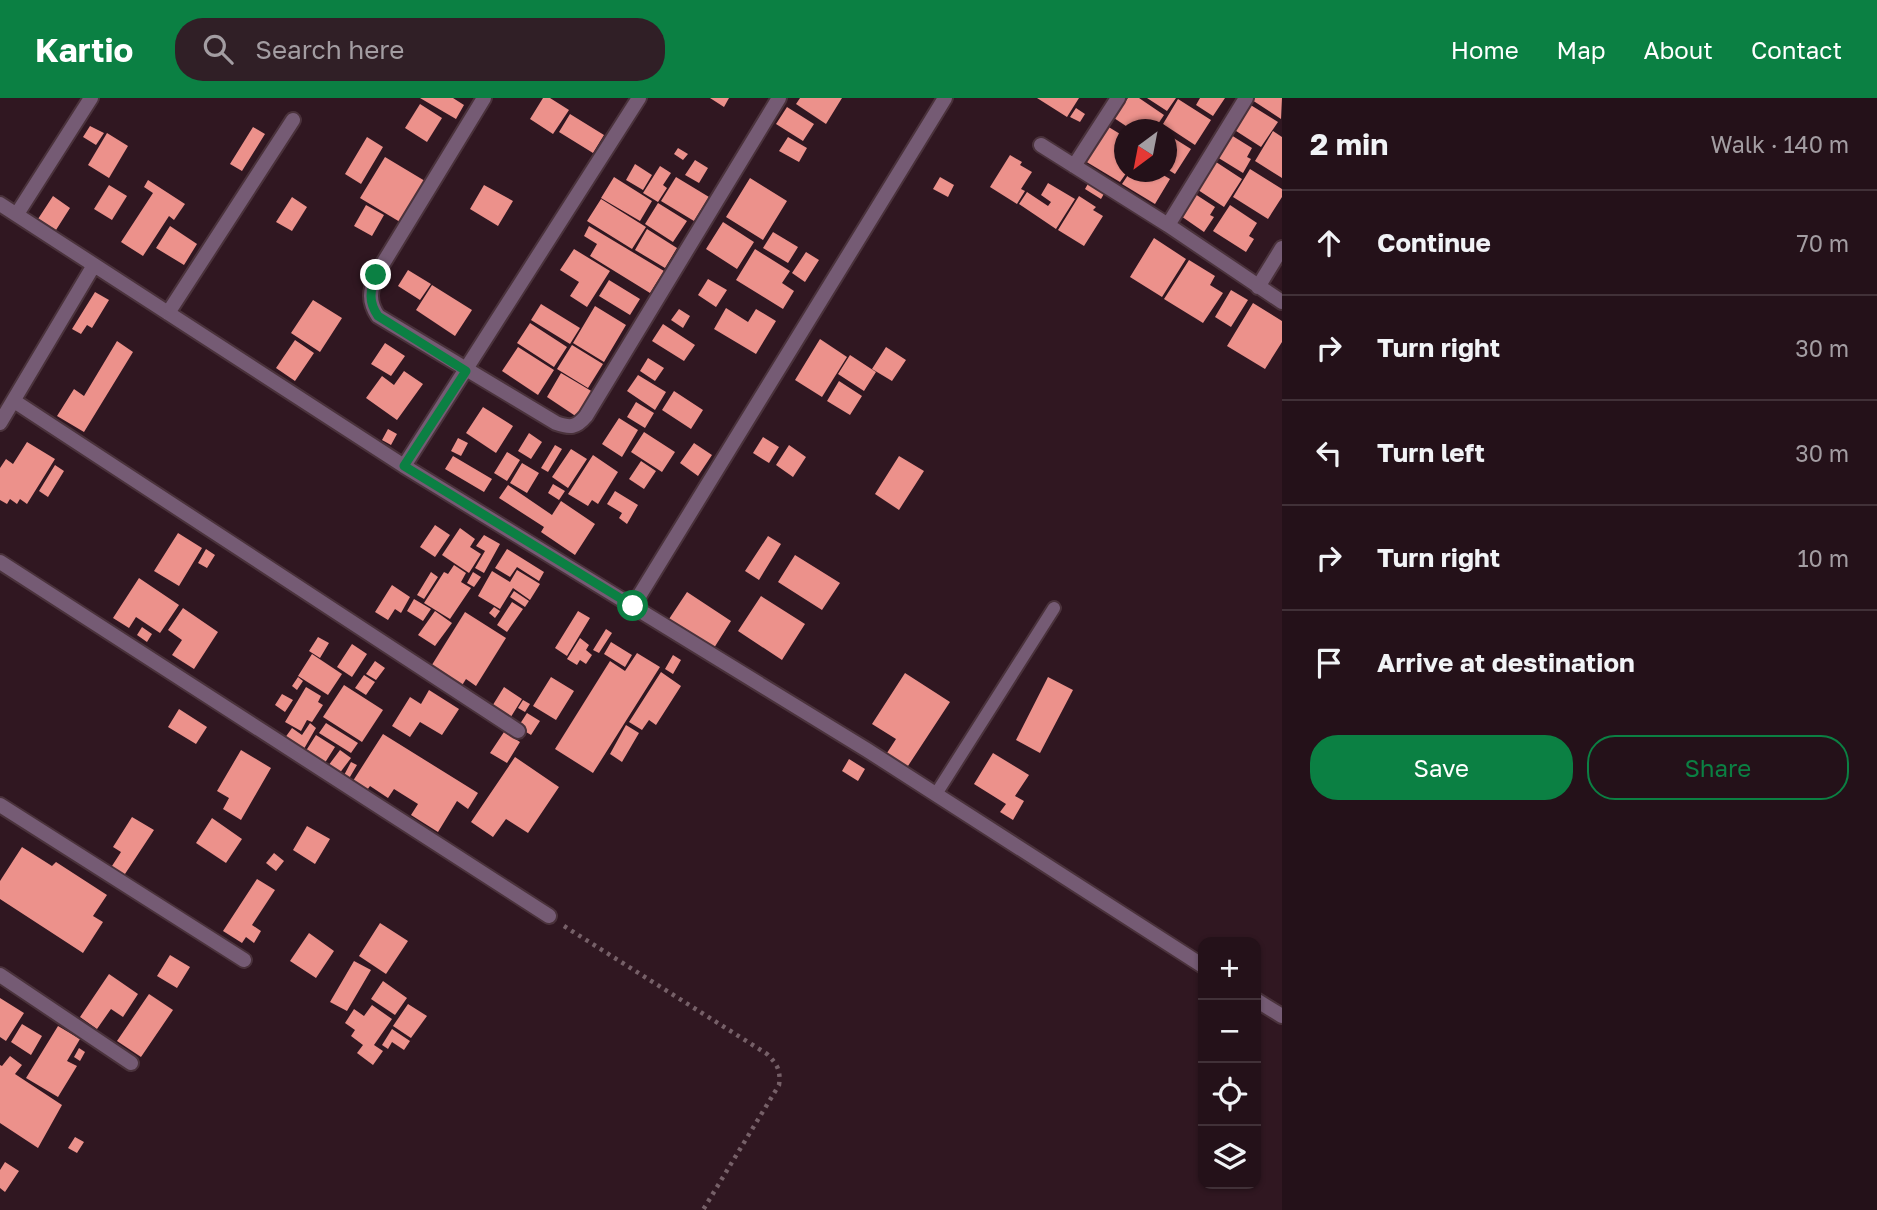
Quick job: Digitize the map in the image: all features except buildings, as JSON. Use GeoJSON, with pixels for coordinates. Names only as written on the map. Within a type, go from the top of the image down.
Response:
{"type":"FeatureCollection","features":[{"type":"Feature","properties":{"kind":"street"},"geometry":{"type":"LineString","coordinates":[[17,214],[91,98]]}},
{"type":"Feature","properties":{"kind":"street"},"geometry":{"type":"LineString","coordinates":[[484,98],[376,275],[370,299],[371,306],[378,316],[466,371],[556,423],[572,427],[580,424],[779,98]]}},
{"type":"Feature","properties":{"kind":"street"},"geometry":{"type":"LineString","coordinates":[[404,466],[639,98]]}},
{"type":"Feature","properties":{"kind":"street"},"geometry":{"type":"LineString","coordinates":[[633,606],[945,98]]}},
{"type":"Feature","properties":{"kind":"street"},"geometry":{"type":"LineString","coordinates":[[1074,166],[1118,98]]}},
{"type":"Feature","properties":{"kind":"street"},"geometry":{"type":"LineString","coordinates":[[1168,225],[1246,98]]}},
{"type":"Feature","properties":{"kind":"street"},"geometry":{"type":"LineString","coordinates":[[168,313],[293,120]]}},
{"type":"Feature","properties":{"kind":"street"},"geometry":{"type":"LineString","coordinates":[[1041,145],[1168,225],[1282,302]]}},
{"type":"Feature","properties":{"kind":"street"},"geometry":{"type":"LineString","coordinates":[[0,204],[404,466],[936,794],[1198,963]]}},
{"type":"Feature","properties":{"kind":"street"},"geometry":{"type":"LineString","coordinates":[[1258,287],[1282,248]]}},
{"type":"Feature","properties":{"kind":"street"},"geometry":{"type":"LineString","coordinates":[[0,423],[94,265]]}},
{"type":"Feature","properties":{"kind":"street"},"geometry":{"type":"LineString","coordinates":[[14,401],[518,731]]}},
{"type":"Feature","properties":{"kind":"street"},"geometry":{"type":"LineString","coordinates":[[0,562],[549,916]]}},
{"type":"Feature","properties":{"kind":"street"},"geometry":{"type":"LineString","coordinates":[[0,805],[244,960]]}},
{"type":"Feature","properties":{"kind":"street"},"geometry":{"type":"LineString","coordinates":[[0,975],[131,1063]]}},
{"type":"Feature","properties":{"kind":"street"},"geometry":{"type":"LineString","coordinates":[[1261,1003],[1282,1016]]}},
{"type":"Feature","properties":{"kind":"lane"},"geometry":{"type":"LineString","coordinates":[[936,794],[1054,608]]}},
{"type":"Feature","properties":{"kind":"path"},"geometry":{"type":"LineString","coordinates":[[549,916],[767,1054],[777,1064],[779,1085],[703,1210]]}},
{"type":"Feature","properties":{"kind":"route"},"geometry":{"type":"LineString","coordinates":[[376,275],[370,299],[378,316],[466,371],[404,466],[633,606]]}}]}
